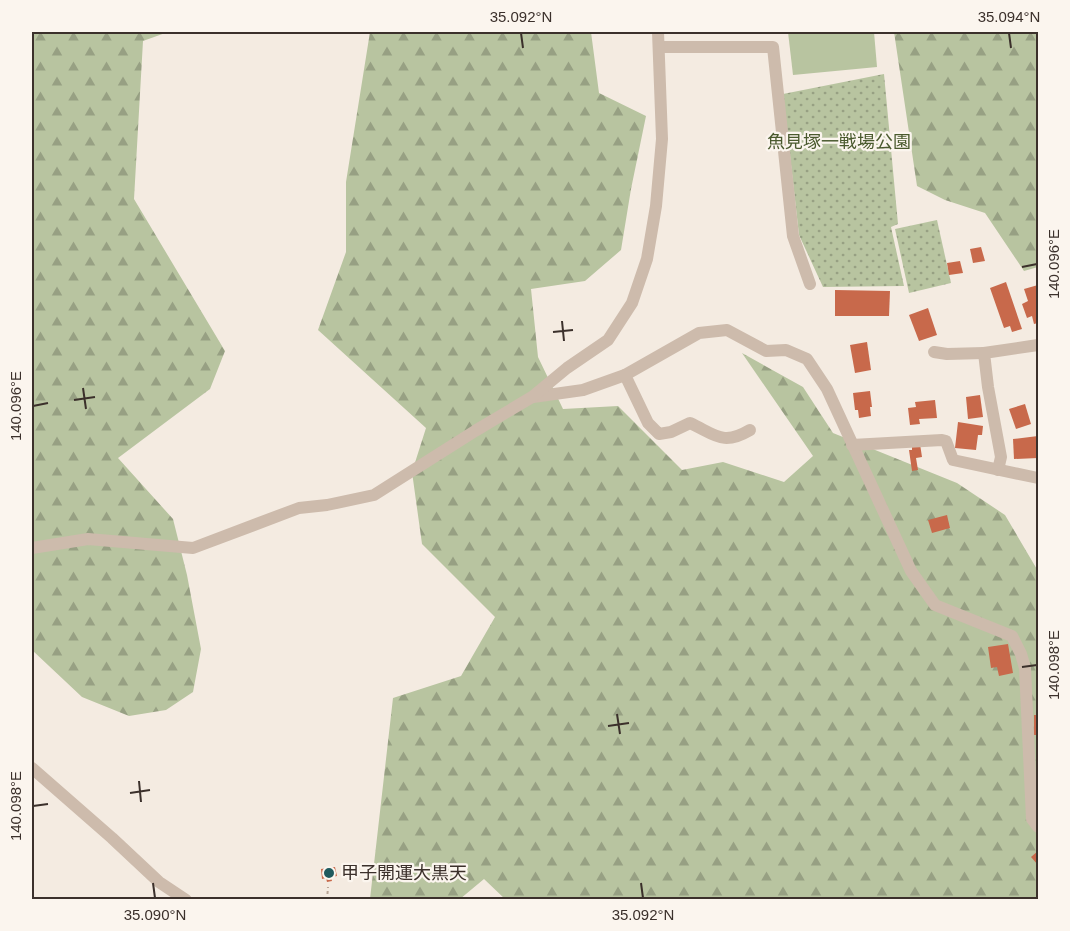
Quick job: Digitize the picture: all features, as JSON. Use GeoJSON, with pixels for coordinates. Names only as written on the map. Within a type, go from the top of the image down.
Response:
{"type":"FeatureCollection","features":[{"type":"Feature","properties":{"kind":"street"},"geometry":{"type":"LineString","coordinates":[[32,548],[88,538],[193,548],[299,508],[327,505],[374,495],[532,397],[608,340],[632,303],[647,259],[656,206],[662,139],[658,32]]}},
{"type":"Feature","properties":{"kind":"street"},"geometry":{"type":"LineString","coordinates":[[659,47],[773,47],[793,236],[810,284]]}},
{"type":"Feature","properties":{"kind":"street"},"geometry":{"type":"LineString","coordinates":[[532,397],[584,390],[625,375],[699,333],[727,330],[766,351],[786,350],[807,359],[827,388],[911,571],[934,605],[1012,636],[1021,654],[1025,668],[1032,819],[1038,827]]}},
{"type":"Feature","properties":{"kind":"street"},"geometry":{"type":"LineString","coordinates":[[934,352],[984,353],[1038,345]]}},
{"type":"Feature","properties":{"kind":"street"},"geometry":{"type":"LineString","coordinates":[[984,353],[1001,457],[998,470]]}},
{"type":"Feature","properties":{"kind":"street"},"geometry":{"type":"LineString","coordinates":[[625,375],[648,423],[659,434],[671,432],[690,423],[724,440],[737,438],[750,430]]}},
{"type":"Feature","properties":{"kind":"street"},"geometry":{"type":"LineString","coordinates":[[852,445],[942,440],[946,441],[953,460],[1038,478]]}},
{"type":"Feature","properties":{"kind":"street"},"geometry":{"type":"LineString","coordinates":[[32,768],[159,882],[186,900]]}},
{"type":"Feature","properties":{"kind":"path"},"geometry":{"type":"LineString","coordinates":[[327,900],[328,887]]}},
{"type":"Feature","properties":{"kind":"green space"},"geometry":{"type":"Polygon","coordinates":[[[32,32],[168,32],[143,41],[134,199],[225,351],[210,389],[118,458],[173,519],[187,575],[201,649],[193,692],[166,710],[129,716],[82,697],[32,650],[32,32]]]}},
{"type":"Feature","properties":{"kind":"green space"},"geometry":{"type":"Polygon","coordinates":[[[370,32],[591,32],[599,93],[646,116],[621,250],[585,281],[531,289],[538,357],[563,409],[618,406],[682,470],[723,462],[784,482],[813,456],[742,353],[803,387],[833,433],[957,483],[1005,515],[1038,571],[1038,899],[506,900],[484,879],[460,899],[370,899],[393,698],[461,676],[495,617],[422,544],[412,472],[426,428],[318,330],[346,252],[346,182],[370,32]]]}},
{"type":"Feature","properties":{"kind":"green space"},"geometry":{"type":"Polygon","coordinates":[[[788,32],[874,32],[877,67],[793,75],[788,32]]]}},
{"type":"Feature","properties":{"kind":"green space"},"geometry":{"type":"Polygon","coordinates":[[[894,32],[1038,32],[1038,267],[1024,271],[985,213],[945,200],[917,186],[894,32]]]}},
{"type":"Feature","properties":{"kind":"green space","name":"魚見塚一戦場公園"},"geometry":{"type":"Polygon","coordinates":[[[884,74],[898,224],[891,227],[904,286],[823,287],[799,235],[783,94],[884,74]]]}},
{"type":"Feature","properties":{"kind":"green space"},"geometry":{"type":"Polygon","coordinates":[[[937,220],[951,283],[909,293],[895,229],[937,220]]]}},
{"type":"Feature","properties":{"kind":"building"},"geometry":{"type":"Polygon","coordinates":[[[981,247],[985,261],[973,263],[970,249],[981,247]]]}},
{"type":"Feature","properties":{"kind":"building"},"geometry":{"type":"Polygon","coordinates":[[[960,261],[963,273],[949,275],[947,263],[960,261]]]}},
{"type":"Feature","properties":{"kind":"building"},"geometry":{"type":"Polygon","coordinates":[[[1006,282],[1022,329],[1012,332],[1010,326],[1004,328],[990,288],[1006,282]]]}},
{"type":"Feature","properties":{"kind":"building"},"geometry":{"type":"Polygon","coordinates":[[[1038,285],[1038,323],[1034,324],[1032,316],[1027,318],[1022,304],[1028,301],[1024,289],[1038,285]]]}},
{"type":"Feature","properties":{"kind":"building"},"geometry":{"type":"Polygon","coordinates":[[[835,290],[890,291],[889,316],[835,316],[835,290]]]}},
{"type":"Feature","properties":{"kind":"building"},"geometry":{"type":"Polygon","coordinates":[[[928,308],[937,335],[919,341],[909,315],[928,308]]]}},
{"type":"Feature","properties":{"kind":"building"},"geometry":{"type":"Polygon","coordinates":[[[867,342],[871,370],[855,373],[850,345],[867,342]]]}},
{"type":"Feature","properties":{"kind":"building"},"geometry":{"type":"Polygon","coordinates":[[[870,391],[871,416],[859,418],[858,410],[855,410],[853,393],[870,391]]]}},
{"type":"Feature","properties":{"kind":"building"},"geometry":{"type":"Polygon","coordinates":[[[980,395],[983,417],[968,419],[966,397],[980,395]]]}},
{"type":"Feature","properties":{"kind":"building"},"geometry":{"type":"Polygon","coordinates":[[[935,400],[937,418],[919,419],[920,424],[910,425],[908,408],[916,407],[915,402],[935,400]]]}},
{"type":"Feature","properties":{"kind":"building"},"geometry":{"type":"Polygon","coordinates":[[[1025,404],[1031,424],[1016,429],[1009,409],[1025,404]]]}},
{"type":"Feature","properties":{"kind":"building"},"geometry":{"type":"Polygon","coordinates":[[[958,422],[983,426],[982,435],[978,435],[976,450],[955,448],[958,422]]]}},
{"type":"Feature","properties":{"kind":"building"},"geometry":{"type":"Polygon","coordinates":[[[1038,436],[1038,458],[1014,459],[1013,439],[1038,436]]]}},
{"type":"Feature","properties":{"kind":"building"},"geometry":{"type":"Polygon","coordinates":[[[920,444],[922,457],[916,458],[918,470],[912,471],[909,450],[912,450],[912,446],[920,444]]]}},
{"type":"Feature","properties":{"kind":"building"},"geometry":{"type":"Polygon","coordinates":[[[947,515],[950,528],[932,533],[928,520],[947,515]]]}},
{"type":"Feature","properties":{"kind":"building"},"geometry":{"type":"Polygon","coordinates":[[[1008,644],[1013,673],[999,676],[997,667],[991,668],[988,647],[1008,644]]]}},
{"type":"Feature","properties":{"kind":"building"},"geometry":{"type":"Polygon","coordinates":[[[1034,715],[1038,715],[1038,735],[1034,735],[1034,715]]]}},
{"type":"Feature","properties":{"kind":"building"},"geometry":{"type":"Polygon","coordinates":[[[1038,851],[1038,865],[1031,857],[1038,851]]]}},
{"type":"Feature","properties":{"kind":"building","name":"甲子開運大黒天"},"geometry":{"type":"Polygon","coordinates":[[[335,867],[337,876],[331,877],[332,881],[327,882],[326,878],[322,879],[321,869],[335,867]]]}},
{"type":"Feature","properties":{"kind":"place","name":"甲子開運大黒天"},"geometry":{"type":"Point","coordinates":[329,873]}}]}
